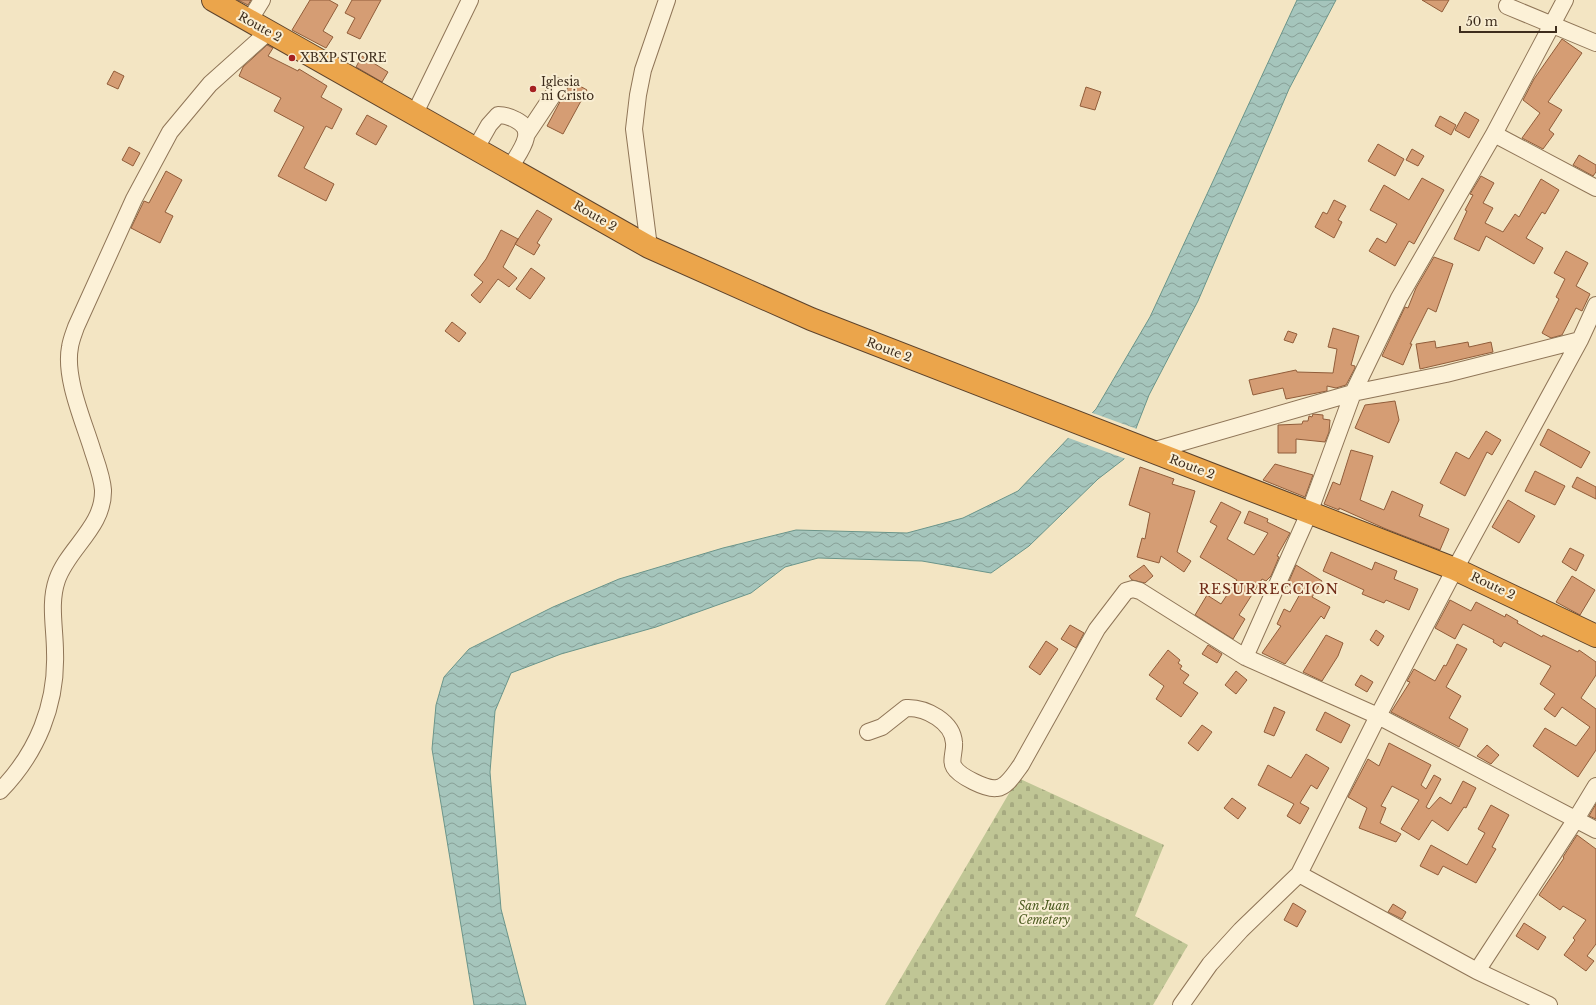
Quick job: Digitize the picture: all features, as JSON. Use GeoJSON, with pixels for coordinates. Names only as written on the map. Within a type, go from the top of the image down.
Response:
{"type":"FeatureCollection","features":[{"type":"Feature","properties":{"kind":"highway","name":"Route 2"},"geometry":{"type":"LineString","coordinates":[[213,0],[415,113],[649,247],[811,319],[1455,569],[1596,636]]}},
{"type":"Feature","properties":{"kind":"street"},"geometry":{"type":"LineString","coordinates":[[249,21],[262,0]]}},
{"type":"Feature","properties":{"kind":"street"},"geometry":{"type":"LineString","coordinates":[[415,113],[470,0]]}},
{"type":"Feature","properties":{"kind":"street"},"geometry":{"type":"LineString","coordinates":[[649,247],[634,129],[638,95],[644,70],[667,0]]}},
{"type":"Feature","properties":{"kind":"street"},"geometry":{"type":"LineString","coordinates":[[1245,657],[1309,513],[1353,393],[1399,298],[1494,134],[1565,0]]}},
{"type":"Feature","properties":{"kind":"street"},"geometry":{"type":"LineString","coordinates":[[1507,6],[1596,43]]}},
{"type":"Feature","properties":{"kind":"street"},"geometry":{"type":"LineString","coordinates":[[0,791],[14,777],[34,744],[46,720],[54,690],[55,673],[53,593],[63,567],[92,527],[102,506],[103,490],[100,474],[72,383],[69,366],[70,348],[76,327],[134,199],[170,132],[210,84],[268,32]]}},
{"type":"Feature","properties":{"kind":"street"},"geometry":{"type":"LineString","coordinates":[[510,168],[524,142],[526,134],[559,86]]}},
{"type":"Feature","properties":{"kind":"street"},"geometry":{"type":"LineString","coordinates":[[476,148],[489,125],[498,115],[506,115],[523,124],[526,134]]}},
{"type":"Feature","properties":{"kind":"street"},"geometry":{"type":"LineString","coordinates":[[1494,134],[1596,188]]}},
{"type":"Feature","properties":{"kind":"street"},"geometry":{"type":"LineString","coordinates":[[1181,1005],[1210,964],[1241,930],[1299,874],[1378,716],[1455,569],[1580,340],[1596,305]]}},
{"type":"Feature","properties":{"kind":"street"},"geometry":{"type":"LineString","coordinates":[[1144,448],[1353,393],[1446,374],[1580,340]]}},
{"type":"Feature","properties":{"kind":"street"},"geometry":{"type":"LineString","coordinates":[[868,732],[882,727],[906,708],[918,709],[934,715],[946,725],[953,734],[953,766],[961,775],[990,787],[997,788],[1005,784],[1021,765],[1097,629],[1126,591],[1140,591],[1245,657],[1378,716],[1596,830]]}},
{"type":"Feature","properties":{"kind":"street"},"geometry":{"type":"LineString","coordinates":[[1477,971],[1596,786]]}},
{"type":"Feature","properties":{"kind":"street"},"geometry":{"type":"LineString","coordinates":[[1299,874],[1477,971],[1549,1005]]}},
{"type":"Feature","properties":{"kind":"green space","name":"San Juan Cemetery"},"geometry":{"type":"Polygon","coordinates":[[[1018,778],[1164,845],[1135,916],[1188,945],[1153,1005],[885,1005],[1018,778]]]}},
{"type":"Feature","properties":{"kind":"water"},"geometry":{"type":"Polygon","coordinates":[[[1297,0],[1336,0],[1289,89],[1198,301],[1149,395],[1124,459],[1098,479],[1029,546],[991,573],[922,561],[818,558],[785,567],[751,593],[656,627],[561,654],[511,673],[495,711],[490,772],[501,909],[526,1005],[474,1005],[432,749],[436,705],[444,677],[469,649],[553,607],[619,579],[723,548],[796,530],[907,533],[963,518],[1018,491],[1096,409],[1150,317],[1297,0]]]}},
{"type":"Feature","properties":{"kind":"pier"},"geometry":{"type":"Polygon","coordinates":[[[1090,412],[1137,429],[1126,459],[1066,437],[1090,412]]]}},
{"type":"Feature","properties":{"kind":"building"},"geometry":{"type":"Polygon","coordinates":[[[238,0],[251,0],[248,5],[238,0]]]}},
{"type":"Feature","properties":{"kind":"building"},"geometry":{"type":"Polygon","coordinates":[[[310,0],[329,0],[338,5],[323,31],[333,37],[326,48],[292,30],[310,0]]]}},
{"type":"Feature","properties":{"kind":"building"},"geometry":{"type":"Polygon","coordinates":[[[352,0],[381,0],[360,39],[347,33],[355,18],[345,13],[352,0]]]}},
{"type":"Feature","properties":{"kind":"building"},"geometry":{"type":"Polygon","coordinates":[[[1422,0],[1449,0],[1442,12],[1422,0]]]}},
{"type":"Feature","properties":{"kind":"building"},"geometry":{"type":"Polygon","coordinates":[[[1562,39],[1582,53],[1548,102],[1562,110],[1549,130],[1554,134],[1543,149],[1522,138],[1540,113],[1523,100],[1534,79],[1562,39]]]}},
{"type":"Feature","properties":{"kind":"building"},"geometry":{"type":"Polygon","coordinates":[[[267,45],[273,48],[268,56],[298,71],[299,69],[327,86],[321,97],[342,109],[332,129],[326,126],[304,168],[334,184],[326,201],[278,176],[304,127],[274,111],[281,98],[239,76],[243,67],[267,45]]]}},
{"type":"Feature","properties":{"kind":"building"},"geometry":{"type":"Polygon","coordinates":[[[362,56],[388,72],[382,82],[356,67],[362,56]]]}},
{"type":"Feature","properties":{"kind":"building"},"geometry":{"type":"Polygon","coordinates":[[[114,71],[124,76],[118,89],[107,84],[114,71]]]}},
{"type":"Feature","properties":{"kind":"building"},"geometry":{"type":"Polygon","coordinates":[[[571,81],[587,90],[563,134],[547,126],[571,81]]]}},
{"type":"Feature","properties":{"kind":"building"},"geometry":{"type":"Polygon","coordinates":[[[1086,87],[1101,92],[1095,110],[1080,106],[1086,87]]]}},
{"type":"Feature","properties":{"kind":"building"},"geometry":{"type":"Polygon","coordinates":[[[1465,112],[1479,120],[1469,138],[1455,130],[1465,112]]]}},
{"type":"Feature","properties":{"kind":"building"},"geometry":{"type":"Polygon","coordinates":[[[367,115],[387,126],[376,145],[356,134],[367,115]]]}},
{"type":"Feature","properties":{"kind":"building"},"geometry":{"type":"Polygon","coordinates":[[[1440,116],[1456,125],[1451,135],[1435,126],[1440,116]]]}},
{"type":"Feature","properties":{"kind":"building"},"geometry":{"type":"Polygon","coordinates":[[[1378,144],[1404,159],[1395,176],[1368,161],[1378,144]]]}},
{"type":"Feature","properties":{"kind":"building"},"geometry":{"type":"Polygon","coordinates":[[[129,147],[140,153],[133,166],[122,160],[129,147]]]}},
{"type":"Feature","properties":{"kind":"building"},"geometry":{"type":"Polygon","coordinates":[[[1412,149],[1424,156],[1418,166],[1406,160],[1412,149]]]}},
{"type":"Feature","properties":{"kind":"building"},"geometry":{"type":"Polygon","coordinates":[[[1579,155],[1596,165],[1596,172],[1593,176],[1573,165],[1579,155]]]}},
{"type":"Feature","properties":{"kind":"building"},"geometry":{"type":"Polygon","coordinates":[[[166,171],[182,180],[165,212],[173,216],[160,243],[131,228],[144,201],[149,203],[166,171]]]}},
{"type":"Feature","properties":{"kind":"building"},"geometry":{"type":"Polygon","coordinates":[[[1481,176],[1494,183],[1483,203],[1493,208],[1485,223],[1503,232],[1515,214],[1519,217],[1541,179],[1559,190],[1545,214],[1542,212],[1526,238],[1543,248],[1534,264],[1486,236],[1479,251],[1454,239],[1467,211],[1465,210],[1473,195],[1470,194],[1481,176]]]}},
{"type":"Feature","properties":{"kind":"building"},"geometry":{"type":"Polygon","coordinates":[[[1422,178],[1444,190],[1414,244],[1409,241],[1395,266],[1369,251],[1377,238],[1386,243],[1397,224],[1370,210],[1384,185],[1409,200],[1422,178]]]}},
{"type":"Feature","properties":{"kind":"building"},"geometry":{"type":"Polygon","coordinates":[[[1334,200],[1346,206],[1338,220],[1342,222],[1334,238],[1315,227],[1323,212],[1327,214],[1334,200]]]}},
{"type":"Feature","properties":{"kind":"building"},"geometry":{"type":"Polygon","coordinates":[[[537,210],[552,219],[537,243],[540,245],[534,255],[515,244],[537,210]]]}},
{"type":"Feature","properties":{"kind":"building"},"geometry":{"type":"Polygon","coordinates":[[[501,230],[518,239],[503,267],[517,278],[509,287],[498,279],[480,303],[471,295],[483,282],[474,275],[486,259],[501,230]]]}},
{"type":"Feature","properties":{"kind":"building"},"geometry":{"type":"Polygon","coordinates":[[[1566,251],[1588,263],[1576,286],[1590,294],[1582,311],[1576,308],[1562,335],[1551,338],[1542,333],[1559,299],[1556,297],[1565,279],[1554,273],[1566,251]]]}},
{"type":"Feature","properties":{"kind":"building"},"geometry":{"type":"Polygon","coordinates":[[[1434,257],[1453,264],[1436,312],[1428,308],[1410,344],[1412,344],[1403,365],[1382,356],[1405,307],[1408,308],[1416,288],[1434,257]]]}},
{"type":"Feature","properties":{"kind":"building"},"geometry":{"type":"Polygon","coordinates":[[[531,268],[545,278],[530,299],[516,289],[531,268]]]}},
{"type":"Feature","properties":{"kind":"building"},"geometry":{"type":"Polygon","coordinates":[[[452,322],[466,333],[459,342],[445,331],[452,322]]]}},
{"type":"Feature","properties":{"kind":"building"},"geometry":{"type":"Polygon","coordinates":[[[1333,328],[1359,336],[1351,365],[1355,366],[1355,368],[1346,385],[1336,388],[1327,386],[1327,391],[1286,399],[1283,388],[1253,395],[1249,380],[1296,370],[1297,372],[1333,373],[1337,349],[1328,347],[1333,328]]]}},
{"type":"Feature","properties":{"kind":"building"},"geometry":{"type":"Polygon","coordinates":[[[1288,331],[1297,334],[1293,343],[1284,340],[1288,331]]]}},
{"type":"Feature","properties":{"kind":"building"},"geometry":{"type":"Polygon","coordinates":[[[1435,341],[1436,348],[1468,342],[1469,347],[1491,342],[1493,352],[1420,369],[1416,344],[1435,341]]]}},
{"type":"Feature","properties":{"kind":"building"},"geometry":{"type":"Polygon","coordinates":[[[1395,401],[1399,420],[1389,443],[1355,428],[1365,405],[1395,401]]]}},
{"type":"Feature","properties":{"kind":"building"},"geometry":{"type":"Polygon","coordinates":[[[1313,414],[1323,415],[1323,419],[1330,420],[1329,432],[1325,442],[1296,439],[1296,453],[1278,453],[1278,425],[1302,424],[1303,421],[1308,421],[1309,416],[1312,417],[1313,414]]]}},
{"type":"Feature","properties":{"kind":"building"},"geometry":{"type":"Polygon","coordinates":[[[1548,429],[1590,452],[1581,468],[1540,445],[1548,429]]]}},
{"type":"Feature","properties":{"kind":"building"},"geometry":{"type":"Polygon","coordinates":[[[1486,431],[1501,440],[1492,455],[1487,452],[1465,496],[1440,483],[1456,452],[1469,459],[1486,431]]]}},
{"type":"Feature","properties":{"kind":"building"},"geometry":{"type":"Polygon","coordinates":[[[1351,450],[1373,456],[1360,500],[1384,510],[1392,491],[1423,505],[1419,516],[1449,529],[1440,550],[1386,529],[1339,508],[1339,510],[1324,504],[1333,482],[1340,485],[1351,450]]]}},
{"type":"Feature","properties":{"kind":"building"},"geometry":{"type":"Polygon","coordinates":[[[1275,464],[1313,475],[1305,497],[1263,480],[1275,464]]]}},
{"type":"Feature","properties":{"kind":"building"},"geometry":{"type":"Polygon","coordinates":[[[1140,467],[1174,479],[1172,484],[1195,491],[1177,552],[1191,561],[1184,572],[1161,556],[1159,563],[1137,557],[1142,538],[1145,539],[1150,513],[1129,505],[1140,467]]]}},
{"type":"Feature","properties":{"kind":"building"},"geometry":{"type":"Polygon","coordinates":[[[1535,471],[1565,486],[1555,505],[1525,491],[1535,471]]]}},
{"type":"Feature","properties":{"kind":"building"},"geometry":{"type":"Polygon","coordinates":[[[1577,477],[1596,487],[1596,499],[1572,487],[1577,477]]]}},
{"type":"Feature","properties":{"kind":"building"},"geometry":{"type":"Polygon","coordinates":[[[1508,500],[1535,516],[1519,543],[1492,527],[1508,500]]]}},
{"type":"Feature","properties":{"kind":"building"},"geometry":{"type":"Polygon","coordinates":[[[1221,502],[1241,512],[1227,539],[1254,555],[1268,533],[1244,523],[1249,511],[1268,519],[1267,522],[1290,533],[1277,556],[1279,557],[1271,576],[1266,581],[1262,579],[1239,615],[1245,619],[1233,639],[1195,615],[1207,595],[1221,604],[1237,580],[1200,557],[1217,526],[1210,522],[1221,502]]]}},
{"type":"Feature","properties":{"kind":"building"},"geometry":{"type":"Polygon","coordinates":[[[1570,548],[1584,555],[1576,571],[1562,562],[1570,548]]]}},
{"type":"Feature","properties":{"kind":"building"},"geometry":{"type":"Polygon","coordinates":[[[1331,552],[1372,570],[1375,562],[1397,571],[1394,579],[1418,589],[1409,610],[1386,600],[1384,603],[1362,594],[1364,590],[1323,571],[1331,552]]]}},
{"type":"Feature","properties":{"kind":"building"},"geometry":{"type":"Polygon","coordinates":[[[1144,565],[1153,576],[1145,583],[1132,580],[1129,576],[1144,565]]]}},
{"type":"Feature","properties":{"kind":"building"},"geometry":{"type":"Polygon","coordinates":[[[1296,565],[1322,581],[1312,597],[1330,607],[1324,619],[1321,616],[1285,664],[1262,653],[1281,626],[1277,624],[1284,609],[1290,612],[1300,594],[1287,586],[1296,565]]]}},
{"type":"Feature","properties":{"kind":"building"},"geometry":{"type":"Polygon","coordinates":[[[1572,576],[1595,590],[1580,615],[1556,602],[1572,576]]]}},
{"type":"Feature","properties":{"kind":"building"},"geometry":{"type":"Polygon","coordinates":[[[1450,600],[1471,611],[1476,602],[1505,617],[1506,614],[1518,621],[1517,623],[1542,637],[1543,635],[1578,652],[1579,650],[1596,662],[1596,675],[1581,698],[1596,709],[1596,750],[1578,777],[1533,746],[1545,728],[1576,746],[1590,727],[1562,707],[1555,717],[1544,709],[1555,694],[1540,684],[1551,666],[1504,642],[1501,647],[1493,642],[1494,640],[1463,624],[1455,639],[1435,628],[1450,600]]]}},
{"type":"Feature","properties":{"kind":"building"},"geometry":{"type":"Polygon","coordinates":[[[1070,625],[1084,633],[1076,648],[1061,639],[1070,625]]]}},
{"type":"Feature","properties":{"kind":"building"},"geometry":{"type":"Polygon","coordinates":[[[1376,630],[1384,636],[1378,646],[1370,640],[1376,630]]]}},
{"type":"Feature","properties":{"kind":"building"},"geometry":{"type":"Polygon","coordinates":[[[1326,635],[1343,643],[1338,656],[1322,681],[1303,672],[1326,635]]]}},
{"type":"Feature","properties":{"kind":"building"},"geometry":{"type":"Polygon","coordinates":[[[1046,641],[1058,649],[1040,675],[1029,667],[1046,641]]]}},
{"type":"Feature","properties":{"kind":"building"},"geometry":{"type":"Polygon","coordinates":[[[1457,644],[1467,649],[1446,687],[1461,696],[1449,718],[1468,729],[1459,747],[1391,712],[1410,682],[1407,681],[1414,669],[1435,681],[1444,665],[1446,666],[1457,644]]]}},
{"type":"Feature","properties":{"kind":"building"},"geometry":{"type":"Polygon","coordinates":[[[1208,645],[1222,654],[1217,663],[1202,654],[1208,645]]]}},
{"type":"Feature","properties":{"kind":"building"},"geometry":{"type":"Polygon","coordinates":[[[1168,650],[1180,660],[1178,663],[1182,666],[1180,669],[1189,675],[1183,683],[1198,693],[1181,717],[1156,699],[1164,686],[1149,675],[1168,650]]]}},
{"type":"Feature","properties":{"kind":"building"},"geometry":{"type":"Polygon","coordinates":[[[1236,671],[1247,680],[1236,694],[1225,685],[1236,671]]]}},
{"type":"Feature","properties":{"kind":"building"},"geometry":{"type":"Polygon","coordinates":[[[1361,675],[1373,682],[1367,692],[1355,685],[1361,675]]]}},
{"type":"Feature","properties":{"kind":"building"},"geometry":{"type":"Polygon","coordinates":[[[1274,707],[1285,712],[1274,736],[1264,732],[1274,707]]]}},
{"type":"Feature","properties":{"kind":"building"},"geometry":{"type":"Polygon","coordinates":[[[1325,712],[1350,725],[1341,743],[1316,730],[1325,712]]]}},
{"type":"Feature","properties":{"kind":"building"},"geometry":{"type":"Polygon","coordinates":[[[1202,725],[1212,732],[1198,751],[1188,743],[1202,725]]]}},
{"type":"Feature","properties":{"kind":"building"},"geometry":{"type":"Polygon","coordinates":[[[1389,743],[1431,765],[1421,785],[1426,789],[1434,775],[1441,779],[1426,807],[1429,809],[1440,797],[1451,804],[1463,781],[1476,788],[1466,808],[1464,807],[1448,831],[1432,820],[1419,840],[1401,829],[1419,800],[1392,786],[1381,806],[1386,808],[1380,823],[1401,834],[1396,842],[1359,828],[1367,808],[1348,797],[1368,759],[1379,766],[1389,743]]]}},
{"type":"Feature","properties":{"kind":"building"},"geometry":{"type":"Polygon","coordinates":[[[1487,745],[1499,755],[1491,764],[1477,756],[1487,745]]]}},
{"type":"Feature","properties":{"kind":"building"},"geometry":{"type":"Polygon","coordinates":[[[1306,754],[1329,768],[1317,789],[1311,785],[1300,803],[1309,808],[1300,824],[1287,816],[1294,804],[1258,785],[1268,765],[1291,778],[1306,754]]]}},
{"type":"Feature","properties":{"kind":"building"},"geometry":{"type":"Polygon","coordinates":[[[1232,798],[1246,808],[1238,819],[1224,808],[1232,798]]]}},
{"type":"Feature","properties":{"kind":"building"},"geometry":{"type":"Polygon","coordinates":[[[1596,804],[1596,819],[1589,816],[1596,804]]]}},
{"type":"Feature","properties":{"kind":"building"},"geometry":{"type":"Polygon","coordinates":[[[1491,805],[1509,815],[1492,847],[1496,849],[1476,883],[1443,866],[1438,875],[1420,866],[1431,845],[1467,865],[1485,833],[1478,829],[1491,805]]]}},
{"type":"Feature","properties":{"kind":"building"},"geometry":{"type":"Polygon","coordinates":[[[1577,835],[1596,849],[1596,944],[1587,956],[1594,961],[1586,971],[1564,955],[1575,940],[1573,938],[1586,920],[1563,906],[1560,910],[1539,895],[1564,858],[1563,857],[1577,835]]]}},
{"type":"Feature","properties":{"kind":"building"},"geometry":{"type":"Polygon","coordinates":[[[1293,903],[1306,911],[1297,927],[1284,920],[1293,903]]]}},
{"type":"Feature","properties":{"kind":"building"},"geometry":{"type":"Polygon","coordinates":[[[1393,904],[1406,912],[1402,919],[1388,912],[1393,904]]]}},
{"type":"Feature","properties":{"kind":"building"},"geometry":{"type":"Polygon","coordinates":[[[1524,923],[1546,937],[1538,950],[1516,936],[1524,923]]]}},
{"type":"Feature","properties":{"kind":"place","name":"XBXP STORE"},"geometry":{"type":"Point","coordinates":[292,58]}},
{"type":"Feature","properties":{"kind":"place","name":"Iglesia ni Cristo"},"geometry":{"type":"Point","coordinates":[533,89]}},
{"type":"Feature","properties":{"kind":"district","name":"RESURRECCION"},"geometry":{"type":"Point","coordinates":[1269,589]}}]}
